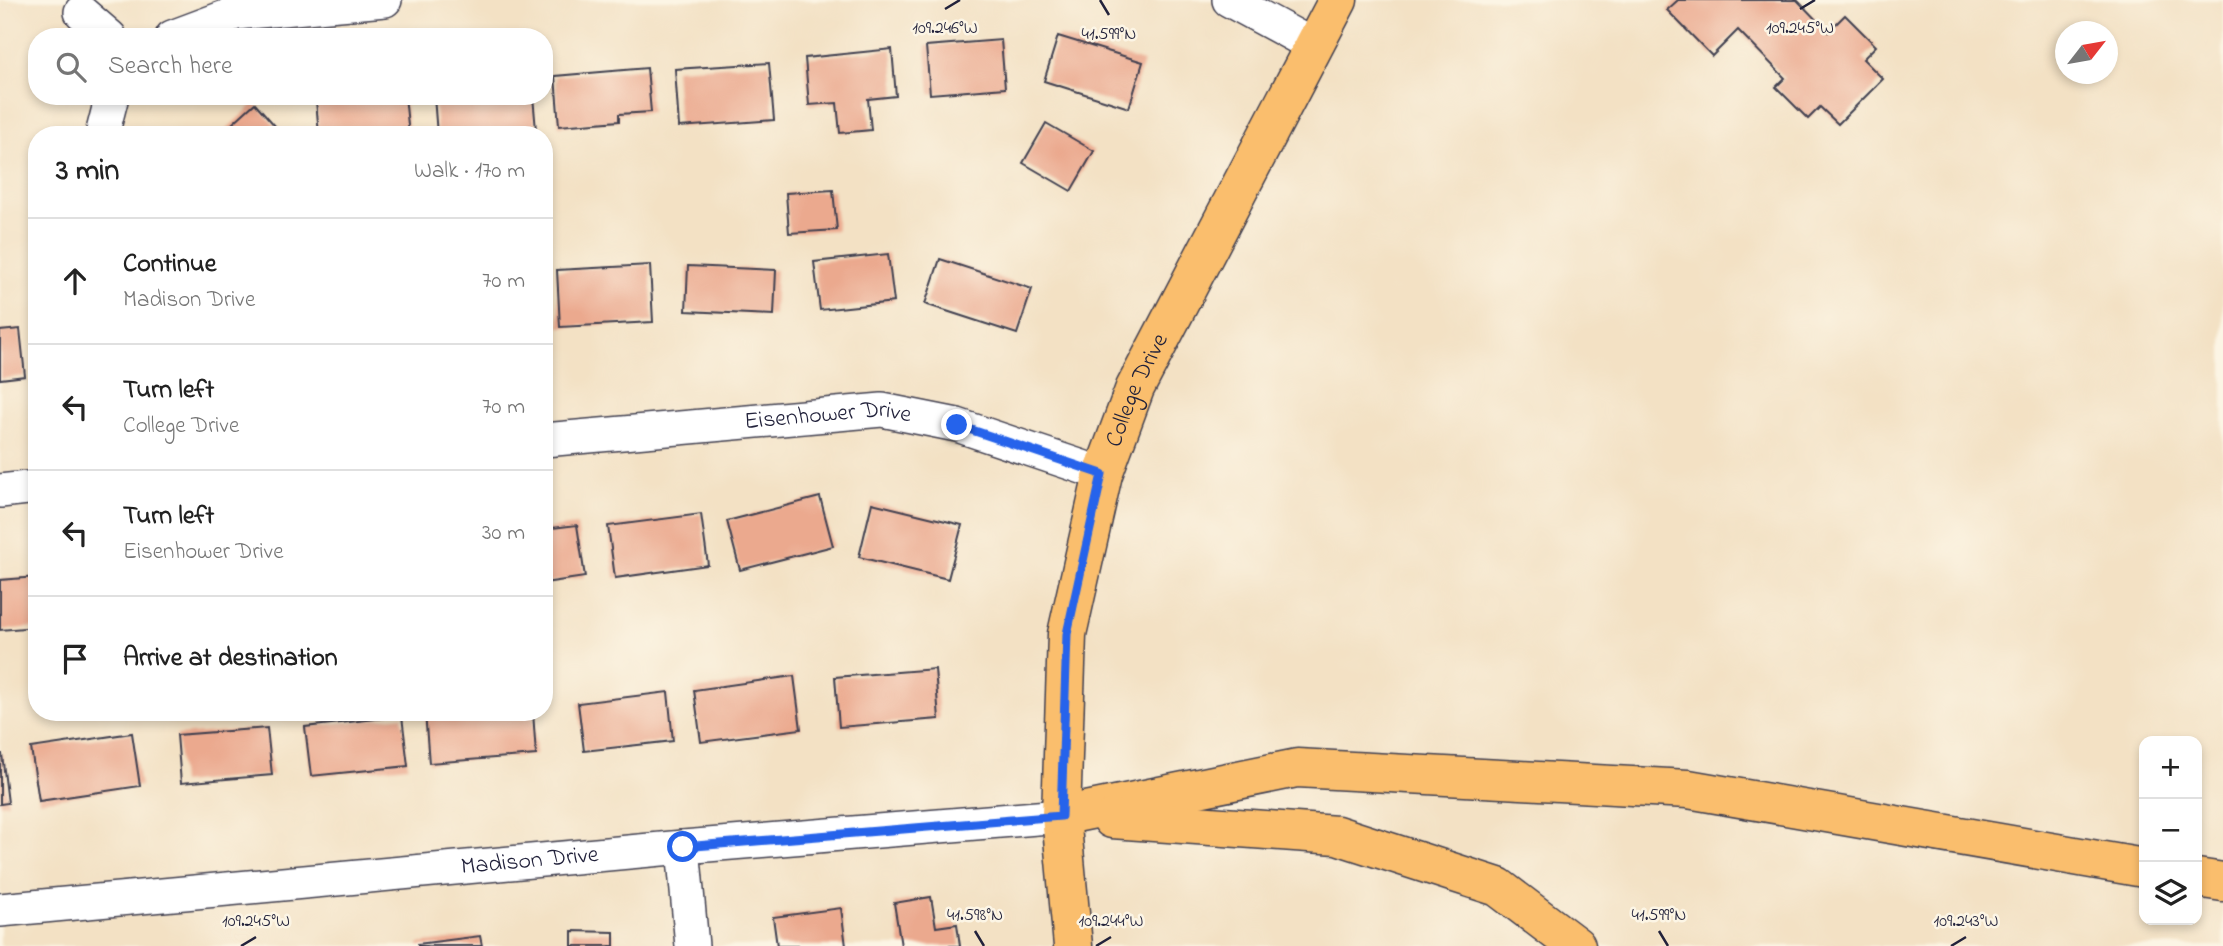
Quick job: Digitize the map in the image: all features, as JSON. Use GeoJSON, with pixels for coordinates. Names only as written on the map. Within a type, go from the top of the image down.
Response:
{"type":"FeatureCollection","features":[{"type":"Feature","properties":{"kind":"main road","name":"College Drive"},"geometry":{"type":"LineString","coordinates":[[1073,946],[1061,816],[1067,634],[1102,474],[1135,388],[1338,0]]}},
{"type":"Feature","properties":{"kind":"main road"},"geometry":{"type":"LineString","coordinates":[[1061,816],[1297,768],[1688,789],[2139,868]]}},
{"type":"Feature","properties":{"kind":"main road"},"geometry":{"type":"LineString","coordinates":[[1061,816],[1337,835],[1499,887],[1576,946]]}},
{"type":"Feature","properties":{"kind":"main road"},"geometry":{"type":"LineString","coordinates":[[2202,879],[2223,882]]}},
{"type":"Feature","properties":{"kind":"street"},"geometry":{"type":"LineString","coordinates":[[196,28],[236,13],[385,0]]}},
{"type":"Feature","properties":{"kind":"street"},"geometry":{"type":"LineString","coordinates":[[1229,0],[1314,46]]}},
{"type":"Feature","properties":{"kind":"street"},"geometry":{"type":"LineString","coordinates":[[81,12],[100,28]]}},
{"type":"Feature","properties":{"kind":"street"},"geometry":{"type":"LineString","coordinates":[[104,126],[110,105]]}},
{"type":"Feature","properties":{"kind":"street","name":"Eisenhower Drive"},"geometry":{"type":"LineString","coordinates":[[553,439],[882,410],[957,425],[1102,474]]}},
{"type":"Feature","properties":{"kind":"street"},"geometry":{"type":"LineString","coordinates":[[0,491],[28,488]]}},
{"type":"Feature","properties":{"kind":"street","name":"Madison Drive"},"geometry":{"type":"LineString","coordinates":[[0,910],[683,847],[1061,816]]}},
{"type":"Feature","properties":{"kind":"street"},"geometry":{"type":"LineString","coordinates":[[683,847],[692,946]]}},
{"type":"Feature","properties":{"kind":"building"},"geometry":{"type":"Polygon","coordinates":[[[1678,0],[1797,0],[1828,32],[1845,15],[1876,46],[1863,59],[1883,79],[1838,124],[1820,107],[1808,119],[1776,87],[1785,78],[1738,30],[1712,56],[1667,10],[1678,0]]]}},
{"type":"Feature","properties":{"kind":"building"},"geometry":{"type":"Polygon","coordinates":[[[1058,36],[1143,62],[1129,108],[1044,81],[1058,36]]]}},
{"type":"Feature","properties":{"kind":"building"},"geometry":{"type":"Polygon","coordinates":[[[1001,40],[1005,88],[930,94],[926,46],[1001,40]]]}},
{"type":"Feature","properties":{"kind":"building"},"geometry":{"type":"Polygon","coordinates":[[[892,49],[896,96],[868,99],[871,130],[840,133],[837,103],[809,105],[805,58],[892,49]]]}},
{"type":"Feature","properties":{"kind":"building"},"geometry":{"type":"Polygon","coordinates":[[[769,63],[774,120],[679,127],[675,69],[769,63]]]}},
{"type":"Feature","properties":{"kind":"building"},"geometry":{"type":"Polygon","coordinates":[[[647,68],[651,112],[619,114],[619,121],[559,126],[555,76],[647,68]]]}},
{"type":"Feature","properties":{"kind":"building"},"geometry":{"type":"Polygon","coordinates":[[[253,105],[257,105],[275,126],[230,126],[253,105]]]}},
{"type":"Feature","properties":{"kind":"building"},"geometry":{"type":"Polygon","coordinates":[[[316,105],[406,105],[408,126],[318,126],[316,105]]]}},
{"type":"Feature","properties":{"kind":"building"},"geometry":{"type":"Polygon","coordinates":[[[435,105],[534,105],[536,126],[436,126],[435,105]]]}},
{"type":"Feature","properties":{"kind":"building"},"geometry":{"type":"Polygon","coordinates":[[[1046,123],[1094,151],[1071,191],[1023,163],[1046,123]]]}},
{"type":"Feature","properties":{"kind":"building"},"geometry":{"type":"Polygon","coordinates":[[[833,190],[837,230],[789,233],[786,193],[833,190]]]}},
{"type":"Feature","properties":{"kind":"building"},"geometry":{"type":"Polygon","coordinates":[[[888,254],[894,302],[820,310],[814,262],[888,254]]]}},
{"type":"Feature","properties":{"kind":"building"},"geometry":{"type":"Polygon","coordinates":[[[940,259],[1032,289],[1017,334],[925,304],[940,259]]]}},
{"type":"Feature","properties":{"kind":"building"},"geometry":{"type":"Polygon","coordinates":[[[650,265],[653,322],[560,327],[557,270],[650,265]]]}},
{"type":"Feature","properties":{"kind":"building"},"geometry":{"type":"Polygon","coordinates":[[[688,266],[776,270],[774,315],[686,311],[688,266]]]}},
{"type":"Feature","properties":{"kind":"building"},"geometry":{"type":"Polygon","coordinates":[[[20,329],[25,376],[0,379],[0,331],[20,329]]]}},
{"type":"Feature","properties":{"kind":"building"},"geometry":{"type":"Polygon","coordinates":[[[820,497],[833,546],[740,570],[727,521],[820,497]]]}},
{"type":"Feature","properties":{"kind":"building"},"geometry":{"type":"Polygon","coordinates":[[[872,503],[962,525],[948,579],[859,557],[872,503]]]}},
{"type":"Feature","properties":{"kind":"building"},"geometry":{"type":"Polygon","coordinates":[[[701,514],[708,565],[615,578],[608,526],[701,514]]]}},
{"type":"Feature","properties":{"kind":"building"},"geometry":{"type":"Polygon","coordinates":[[[577,525],[585,577],[553,582],[553,528],[577,525]]]}},
{"type":"Feature","properties":{"kind":"building"},"geometry":{"type":"Polygon","coordinates":[[[28,578],[28,628],[0,630],[0,580],[28,578]]]}},
{"type":"Feature","properties":{"kind":"building"},"geometry":{"type":"Polygon","coordinates":[[[935,669],[939,719],[839,727],[835,677],[935,669]]]}},
{"type":"Feature","properties":{"kind":"building"},"geometry":{"type":"Polygon","coordinates":[[[794,676],[801,729],[701,742],[694,690],[794,676]]]}},
{"type":"Feature","properties":{"kind":"building"},"geometry":{"type":"Polygon","coordinates":[[[668,692],[673,741],[584,751],[578,703],[668,692]]]}},
{"type":"Feature","properties":{"kind":"building"},"geometry":{"type":"Polygon","coordinates":[[[358,721],[403,721],[408,766],[311,776],[305,727],[358,721]]]}},
{"type":"Feature","properties":{"kind":"building"},"geometry":{"type":"Polygon","coordinates":[[[426,721],[534,721],[536,755],[429,763],[426,721]]]}},
{"type":"Feature","properties":{"kind":"building"},"geometry":{"type":"Polygon","coordinates":[[[267,728],[272,775],[181,783],[177,735],[267,728]]]}},
{"type":"Feature","properties":{"kind":"building"},"geometry":{"type":"Polygon","coordinates":[[[132,733],[140,786],[39,801],[31,748],[132,733]]]}},
{"type":"Feature","properties":{"kind":"building"},"geometry":{"type":"Polygon","coordinates":[[[0,754],[8,803],[0,804],[0,754]]]}},
{"type":"Feature","properties":{"kind":"building"},"geometry":{"type":"Polygon","coordinates":[[[931,897],[936,927],[957,924],[960,946],[901,946],[894,903],[931,897]]]}},
{"type":"Feature","properties":{"kind":"building"},"geometry":{"type":"Polygon","coordinates":[[[841,908],[846,946],[777,946],[773,917],[841,908]]]}},
{"type":"Feature","properties":{"kind":"building"},"geometry":{"type":"Polygon","coordinates":[[[572,931],[614,932],[614,946],[572,946],[572,931]]]}},
{"type":"Feature","properties":{"kind":"building"},"geometry":{"type":"Polygon","coordinates":[[[480,936],[482,946],[418,946],[418,944],[480,936]]]}},
{"type":"Feature","properties":{"kind":"route"},"geometry":{"type":"LineString","coordinates":[[683,847],[1061,816],[1067,634],[1102,474],[957,425]]}}]}
